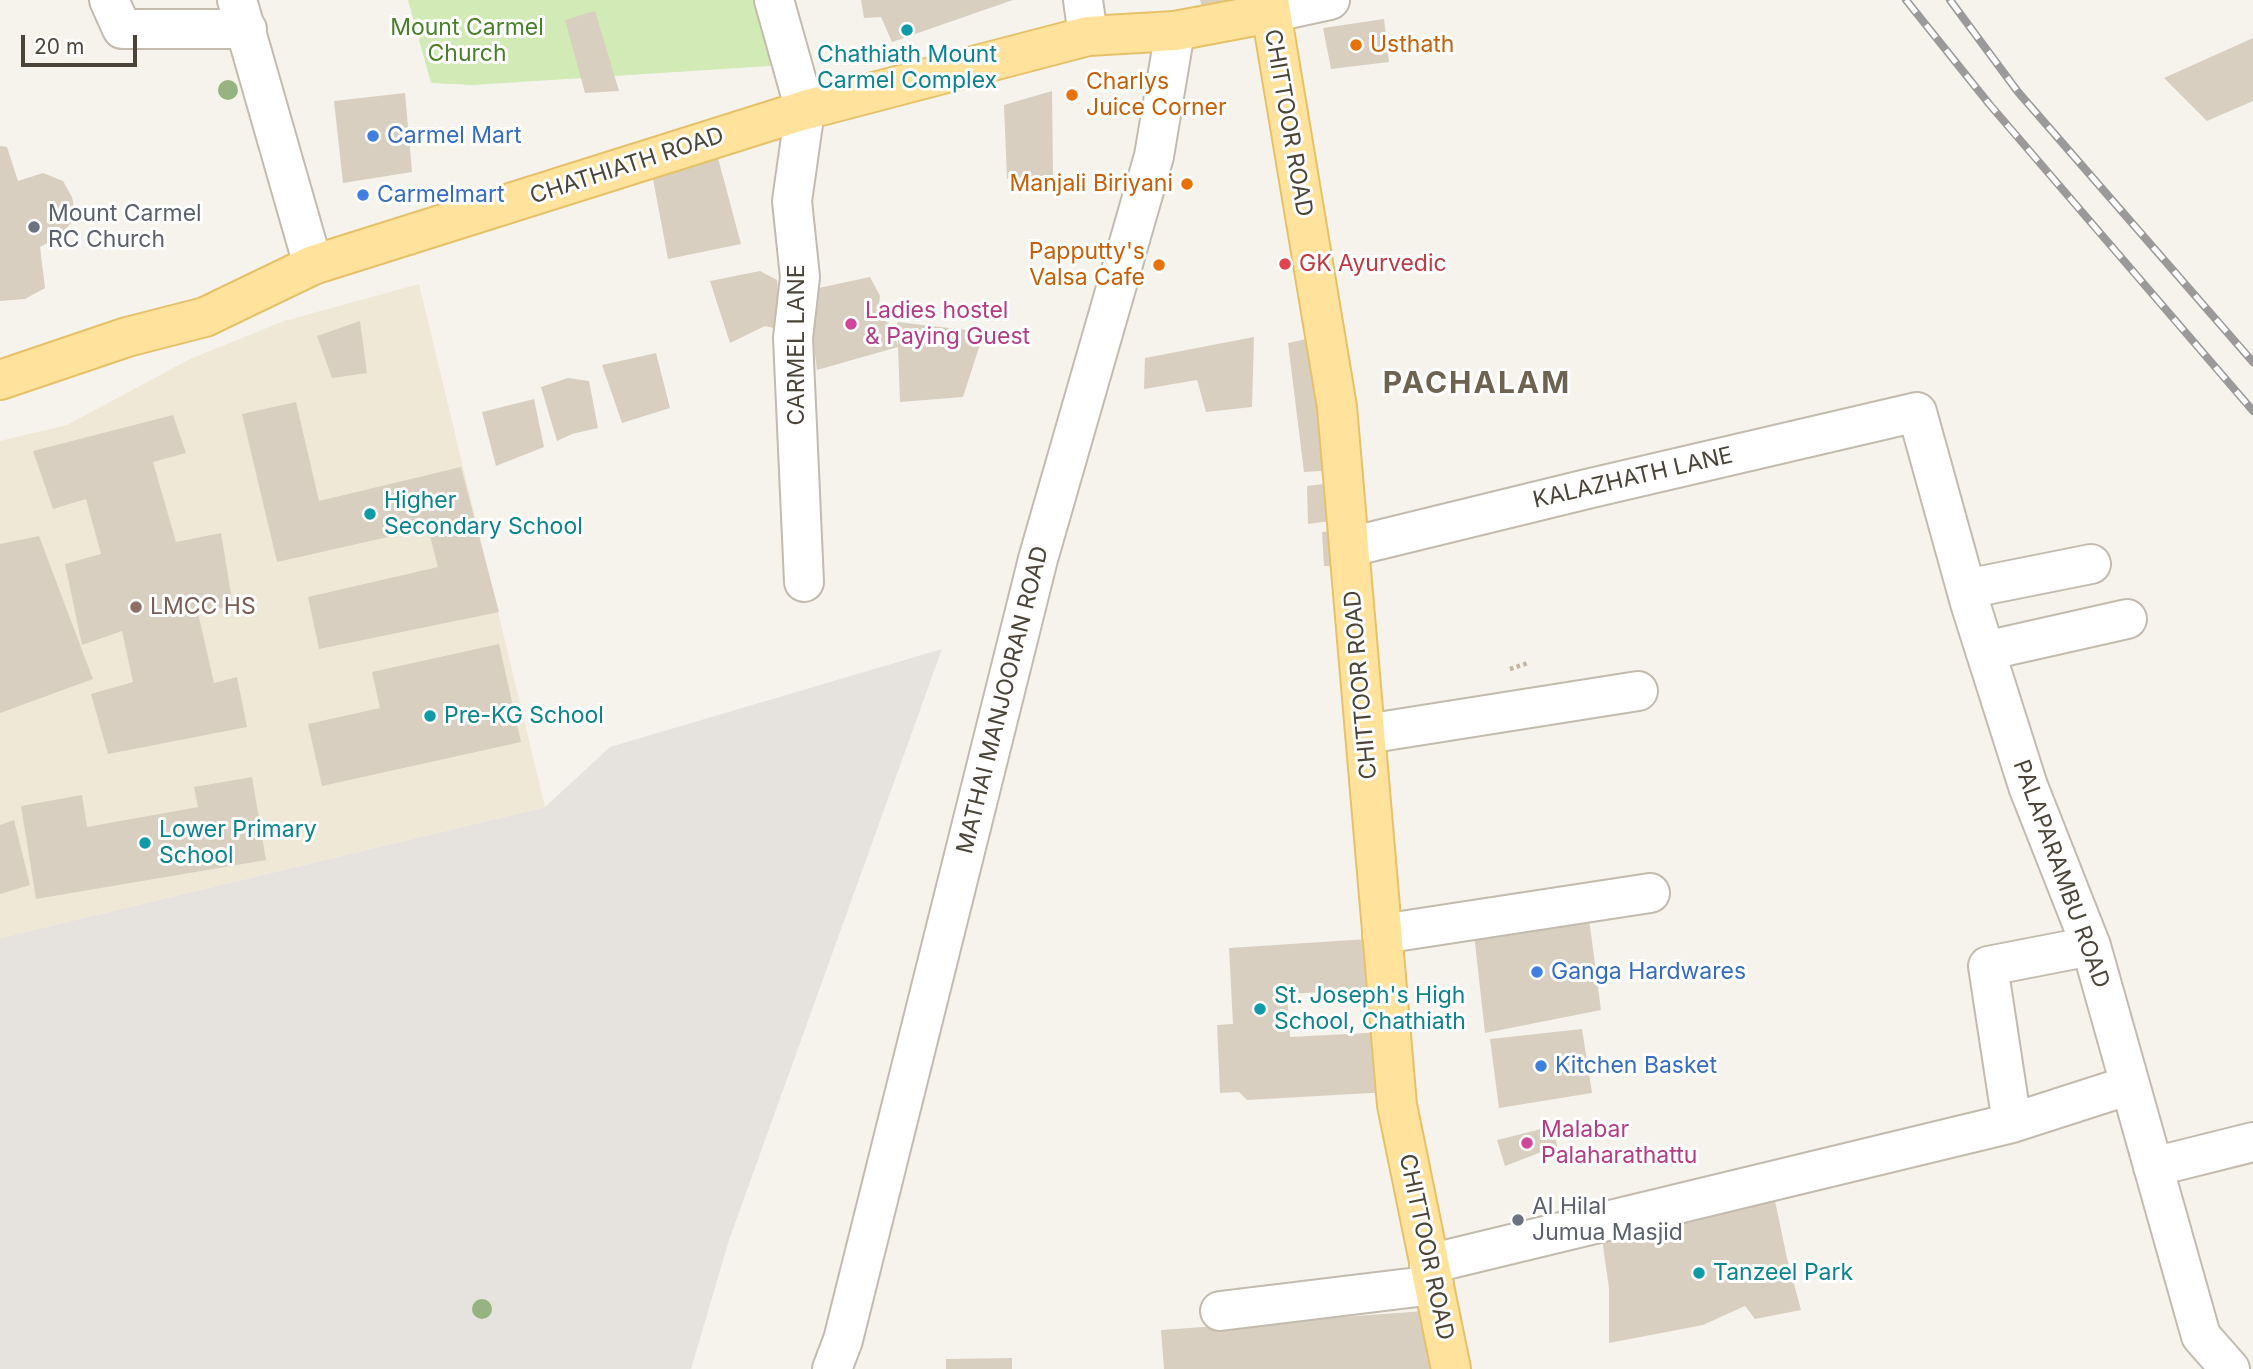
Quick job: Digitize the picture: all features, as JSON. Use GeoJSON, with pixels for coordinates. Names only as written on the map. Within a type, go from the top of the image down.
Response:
{"type":"FeatureCollection","features":[{"type":"Feature","properties":{"kind":"main road","name":"CHATHIATH ROAD"},"geometry":{"type":"LineString","coordinates":[[0,380],[127,337],[205,317],[313,265],[805,110],[1085,18],[1175,31],[1269,7]]}},
{"type":"Feature","properties":{"kind":"main road","name":"CHITTOOR ROAD"},"geometry":{"type":"LineString","coordinates":[[1269,7],[1335,393],[1397,1105],[1451,1369]]}},
{"type":"Feature","properties":{"kind":"street"},"geometry":{"type":"LineString","coordinates":[[109,0],[122,30],[242,15],[313,265]]}},
{"type":"Feature","properties":{"kind":"street"},"geometry":{"type":"LineString","coordinates":[[774,0],[805,110]]}},
{"type":"Feature","properties":{"kind":"street"},"geometry":{"type":"LineString","coordinates":[[1269,7],[1330,0]]}},
{"type":"Feature","properties":{"kind":"street","name":"MATHAI MANJOORAN ROAD"},"geometry":{"type":"LineString","coordinates":[[832,1369],[843,1340],[1038,559],[1154,156],[1175,31]]}},
{"type":"Feature","properties":{"kind":"street","name":"CARMEL LANE"},"geometry":{"type":"LineString","coordinates":[[804,582],[793,338],[800,277],[792,201],[805,110]]}},
{"type":"Feature","properties":{"kind":"street","name":"KALAZHATH LANE"},"geometry":{"type":"LineString","coordinates":[[1350,547],[1917,412]]}},
{"type":"Feature","properties":{"kind":"street","name":"PALAPARAMBU ROAD"},"geometry":{"type":"LineString","coordinates":[[1917,412],[1966,589],[2028,786],[2091,946],[2201,1336],[2230,1369]]}},
{"type":"Feature","properties":{"kind":"street"},"geometry":{"type":"LineString","coordinates":[[1966,589],[2091,564]]}},
{"type":"Feature","properties":{"kind":"street"},"geometry":{"type":"LineString","coordinates":[[1985,651],[2127,619]]}},
{"type":"Feature","properties":{"kind":"street"},"geometry":{"type":"LineString","coordinates":[[1366,734],[1638,691]]}},
{"type":"Feature","properties":{"kind":"street"},"geometry":{"type":"LineString","coordinates":[[1382,934],[1650,893]]}},
{"type":"Feature","properties":{"kind":"street"},"geometry":{"type":"LineString","coordinates":[[2012,1123],[1988,966],[2091,946]]}},
{"type":"Feature","properties":{"kind":"street"},"geometry":{"type":"LineString","coordinates":[[1220,1311],[1431,1274],[2012,1123],[2130,1085]]}},
{"type":"Feature","properties":{"kind":"street"},"geometry":{"type":"LineString","coordinates":[[2153,1167],[2253,1142]]}},
{"type":"Feature","properties":{"kind":"shaded area"},"geometry":{"type":"Polygon","coordinates":[[[419,284],[545,807],[0,938],[0,441],[67,425],[190,359],[284,321],[419,284]]]}},
{"type":"Feature","properties":{"kind":"shaded area"},"geometry":{"type":"Polygon","coordinates":[[[942,649],[729,1240],[691,1369],[0,1369],[0,938],[545,807],[610,747],[942,649]]]}},
{"type":"Feature","properties":{"kind":"green space","name":"Mount Carmel Church"},"geometry":{"type":"Polygon","coordinates":[[[408,0],[780,0],[801,64],[473,85],[431,83],[408,0]]]}},
{"type":"Feature","properties":{"kind":"building","name":"Chathiath Mount Carmel Complex"},"geometry":{"type":"Polygon","coordinates":[[[861,0],[1013,0],[892,42],[881,17],[864,18],[861,0]]]}},
{"type":"Feature","properties":{"kind":"building"},"geometry":{"type":"Polygon","coordinates":[[[1200,0],[1237,0],[1203,10],[1200,0]]]}},
{"type":"Feature","properties":{"kind":"building"},"geometry":{"type":"Polygon","coordinates":[[[595,11],[619,91],[585,93],[565,20],[595,11]]]}},
{"type":"Feature","properties":{"kind":"building","name":"Usthath"},"geometry":{"type":"Polygon","coordinates":[[[1384,19],[1389,62],[1331,69],[1323,28],[1384,19]]]}},
{"type":"Feature","properties":{"kind":"building"},"geometry":{"type":"Polygon","coordinates":[[[2253,38],[2253,101],[2207,121],[2164,78],[2253,38]]]}},
{"type":"Feature","properties":{"kind":"building"},"geometry":{"type":"Polygon","coordinates":[[[1052,91],[1053,175],[1007,179],[1004,105],[1052,91]]]}},
{"type":"Feature","properties":{"kind":"building","name":"Carmel Mart"},"geometry":{"type":"Polygon","coordinates":[[[405,93],[412,172],[343,183],[334,101],[405,93]]]}},
{"type":"Feature","properties":{"kind":"building","name":"Mount Carmel RC Church"},"geometry":{"type":"Polygon","coordinates":[[[0,146],[7,147],[18,181],[43,173],[63,181],[72,197],[76,217],[60,236],[40,247],[45,288],[25,299],[0,301],[0,146]]]}},
{"type":"Feature","properties":{"kind":"building"},"geometry":{"type":"Polygon","coordinates":[[[718,158],[741,244],[668,259],[650,163],[718,158]]]}},
{"type":"Feature","properties":{"kind":"building"},"geometry":{"type":"Polygon","coordinates":[[[760,271],[777,280],[782,330],[765,326],[730,343],[710,281],[760,271]]]}},
{"type":"Feature","properties":{"kind":"building"},"geometry":{"type":"Polygon","coordinates":[[[870,277],[880,296],[878,313],[890,325],[898,346],[897,322],[984,332],[963,397],[900,402],[898,347],[817,370],[813,340],[814,289],[870,277]]]}},
{"type":"Feature","properties":{"kind":"building"},"geometry":{"type":"Polygon","coordinates":[[[360,321],[367,373],[332,378],[317,336],[360,321]]]}},
{"type":"Feature","properties":{"kind":"building"},"geometry":{"type":"Polygon","coordinates":[[[1320,336],[1337,470],[1304,472],[1288,343],[1320,336]]]}},
{"type":"Feature","properties":{"kind":"building"},"geometry":{"type":"Polygon","coordinates":[[[1254,337],[1252,407],[1206,412],[1197,380],[1144,389],[1145,358],[1254,337]]]}},
{"type":"Feature","properties":{"kind":"building"},"geometry":{"type":"Polygon","coordinates":[[[656,353],[670,408],[622,423],[602,365],[656,353]]]}},
{"type":"Feature","properties":{"kind":"building"},"geometry":{"type":"Polygon","coordinates":[[[568,378],[589,381],[598,428],[572,434],[557,441],[541,387],[568,378]]]}},
{"type":"Feature","properties":{"kind":"building"},"geometry":{"type":"Polygon","coordinates":[[[534,399],[544,447],[496,466],[482,412],[534,399]]]}},
{"type":"Feature","properties":{"kind":"building","name":"Higher Secondary School"},"geometry":{"type":"Polygon","coordinates":[[[296,402],[319,501],[461,467],[499,612],[319,649],[308,597],[438,567],[428,528],[277,562],[242,414],[296,402]]]}},
{"type":"Feature","properties":{"kind":"building"},"geometry":{"type":"Polygon","coordinates":[[[173,415],[186,453],[153,462],[176,542],[221,533],[233,606],[198,613],[214,683],[237,677],[247,727],[108,754],[91,694],[133,682],[122,631],[82,645],[65,564],[101,554],[86,499],[53,509],[33,451],[173,415]]]}},
{"type":"Feature","properties":{"kind":"building"},"geometry":{"type":"Polygon","coordinates":[[[1350,481],[1353,518],[1308,524],[1307,486],[1350,481]]]}},
{"type":"Feature","properties":{"kind":"building"},"geometry":{"type":"Polygon","coordinates":[[[1359,529],[1357,566],[1324,566],[1322,532],[1359,529]]]}},
{"type":"Feature","properties":{"kind":"building"},"geometry":{"type":"Polygon","coordinates":[[[39,536],[93,679],[0,713],[0,544],[39,536]]]}},
{"type":"Feature","properties":{"kind":"building","name":"Pre-KG School"},"geometry":{"type":"Polygon","coordinates":[[[499,644],[521,742],[322,786],[308,724],[380,708],[372,672],[499,644]]]}},
{"type":"Feature","properties":{"kind":"building","name":"Lower Primary School"},"geometry":{"type":"Polygon","coordinates":[[[252,777],[266,860],[36,899],[21,806],[82,795],[87,827],[198,807],[194,787],[252,777]]]}},
{"type":"Feature","properties":{"kind":"building"},"geometry":{"type":"Polygon","coordinates":[[[14,820],[30,885],[0,894],[0,825],[14,820]]]}},
{"type":"Feature","properties":{"kind":"building","name":"Ganga Hardwares"},"geometry":{"type":"Polygon","coordinates":[[[1588,911],[1601,1010],[1485,1033],[1474,934],[1588,911]]]}},
{"type":"Feature","properties":{"kind":"building","name":"St. Joseph's High School, Chathiath"},"geometry":{"type":"Polygon","coordinates":[[[1368,939],[1371,989],[1287,994],[1290,1037],[1386,1032],[1389,1092],[1247,1100],[1239,1092],[1220,1093],[1217,1025],[1233,1024],[1229,948],[1368,939]]]}},
{"type":"Feature","properties":{"kind":"building","name":"Kitchen Basket"},"geometry":{"type":"Polygon","coordinates":[[[1582,1029],[1592,1093],[1499,1108],[1490,1039],[1582,1029]]]}},
{"type":"Feature","properties":{"kind":"building","name":"Malabar Palaharathattu"},"geometry":{"type":"Polygon","coordinates":[[[1553,1126],[1557,1146],[1505,1166],[1497,1140],[1553,1126]]]}},
{"type":"Feature","properties":{"kind":"building","name":"Tanzeel Park"},"geometry":{"type":"Polygon","coordinates":[[[1775,1201],[1801,1310],[1755,1319],[1745,1306],[1703,1325],[1609,1343],[1609,1288],[1602,1239],[1775,1201]]]}},
{"type":"Feature","properties":{"kind":"building"},"geometry":{"type":"Polygon","coordinates":[[[1425,1311],[1430,1369],[1164,1369],[1161,1330],[1425,1311]]]}},
{"type":"Feature","properties":{"kind":"building"},"geometry":{"type":"Polygon","coordinates":[[[1012,1358],[1012,1369],[946,1369],[946,1359],[1012,1358]]]}},
{"type":"Feature","properties":{"kind":"railway"},"geometry":{"type":"LineString","coordinates":[[1906,0],[1990,105],[2253,411]]}},
{"type":"Feature","properties":{"kind":"railway"},"geometry":{"type":"LineString","coordinates":[[1950,0],[2018,92],[2253,362]]}},
{"type":"Feature","properties":{"kind":"place","name":"Chathiath Mount Carmel Complex"},"geometry":{"type":"Point","coordinates":[907,30]}},
{"type":"Feature","properties":{"kind":"place","name":"Usthath"},"geometry":{"type":"Point","coordinates":[1356,45]}},
{"type":"Feature","properties":{"kind":"place","name":"Charlys Juice Corner"},"geometry":{"type":"Point","coordinates":[1072,95]}},
{"type":"Feature","properties":{"kind":"place","name":"Carmel Mart"},"geometry":{"type":"Point","coordinates":[373,136]}},
{"type":"Feature","properties":{"kind":"place","name":"Manjali Biriyani"},"geometry":{"type":"Point","coordinates":[1187,184]}},
{"type":"Feature","properties":{"kind":"place","name":"Carmelmart"},"geometry":{"type":"Point","coordinates":[363,195]}},
{"type":"Feature","properties":{"kind":"place","name":"Mount Carmel RC Church"},"geometry":{"type":"Point","coordinates":[34,227]}},
{"type":"Feature","properties":{"kind":"place","name":"GK Ayurvedic"},"geometry":{"type":"Point","coordinates":[1285,264]}},
{"type":"Feature","properties":{"kind":"place","name":"Papputty's Valsa Cafe"},"geometry":{"type":"Point","coordinates":[1159,265]}},
{"type":"Feature","properties":{"kind":"place","name":"Ladies hostel & Paying Guest"},"geometry":{"type":"Point","coordinates":[851,324]}},
{"type":"Feature","properties":{"kind":"place","name":"Higher Secondary School"},"geometry":{"type":"Point","coordinates":[370,514]}},
{"type":"Feature","properties":{"kind":"place","name":"LMCC HS"},"geometry":{"type":"Point","coordinates":[136,607]}},
{"type":"Feature","properties":{"kind":"place","name":"Pre-KG School"},"geometry":{"type":"Point","coordinates":[430,716]}},
{"type":"Feature","properties":{"kind":"place","name":"Lower Primary School"},"geometry":{"type":"Point","coordinates":[145,843]}},
{"type":"Feature","properties":{"kind":"place","name":"Ganga Hardwares"},"geometry":{"type":"Point","coordinates":[1537,972]}},
{"type":"Feature","properties":{"kind":"place","name":"St. Joseph's High School, Chathiath"},"geometry":{"type":"Point","coordinates":[1260,1009]}},
{"type":"Feature","properties":{"kind":"place","name":"Kitchen Basket"},"geometry":{"type":"Point","coordinates":[1541,1066]}},
{"type":"Feature","properties":{"kind":"place","name":"Malabar Palaharathattu"},"geometry":{"type":"Point","coordinates":[1527,1143]}},
{"type":"Feature","properties":{"kind":"place","name":"Al Hilal Jumua Masjid"},"geometry":{"type":"Point","coordinates":[1518,1220]}},
{"type":"Feature","properties":{"kind":"place","name":"Tanzeel Park"},"geometry":{"type":"Point","coordinates":[1699,1273]}},
{"type":"Feature","properties":{"kind":"district","name":"PACHALAM"},"geometry":{"type":"Point","coordinates":[1477,384]}}]}
